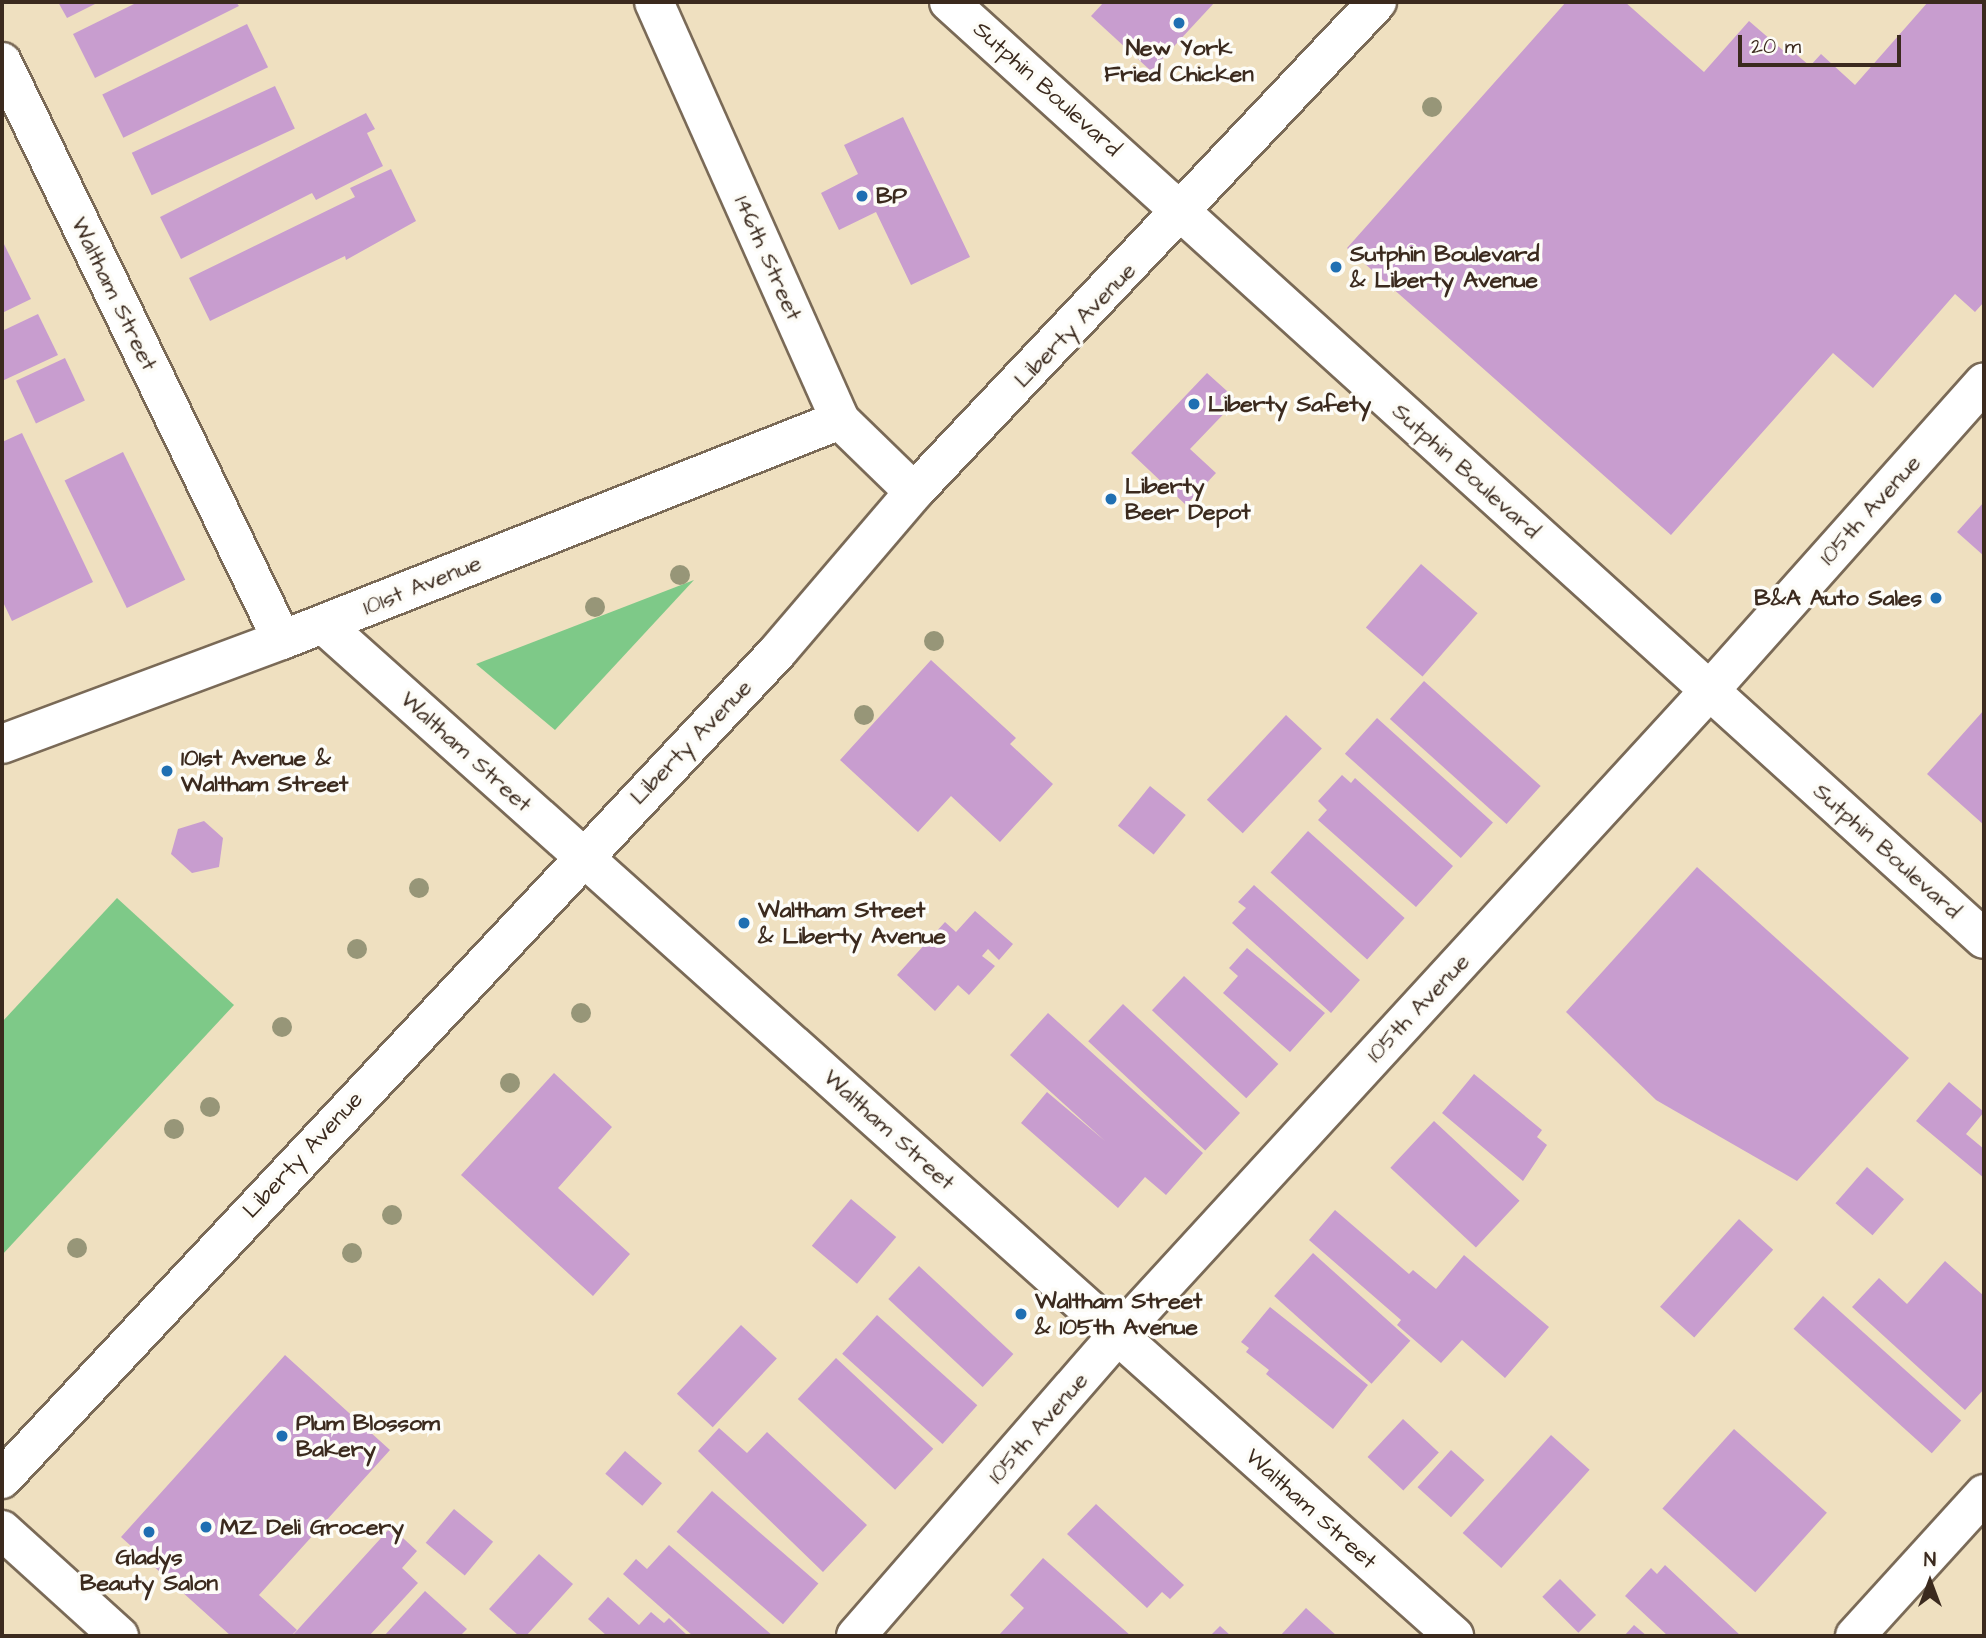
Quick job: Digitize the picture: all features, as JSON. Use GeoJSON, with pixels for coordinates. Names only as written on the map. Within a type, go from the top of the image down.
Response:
{"type":"FeatureCollection","features":[{"type":"Feature","properties":{"kind":"street","name":"146th Street"},"geometry":{"type":"LineString","coordinates":[[654,2],[840,420],[914,492]]}},
{"type":"Feature","properties":{"kind":"street","name":"Sutphin Boulevard"},"geometry":{"type":"LineString","coordinates":[[949,2],[1984,939]]}},
{"type":"Feature","properties":{"kind":"street","name":"Liberty Avenue"},"geometry":{"type":"LineString","coordinates":[[2,1479],[779,650],[914,492],[1183,212],[1360,9]]}},
{"type":"Feature","properties":{"kind":"street","name":"Waltham Street"},"geometry":{"type":"LineString","coordinates":[[2,62],[282,640]]}},
{"type":"Feature","properties":{"kind":"street","name":"105th Avenue"},"geometry":{"type":"LineString","coordinates":[[856,1636],[1117,1336],[1710,690],[1984,382]]}},
{"type":"Feature","properties":{"kind":"street","name":"101st Avenue"},"geometry":{"type":"LineString","coordinates":[[2,744],[282,640],[840,420]]}},
{"type":"Feature","properties":{"kind":"street","name":"Waltham Street"},"geometry":{"type":"LineString","coordinates":[[323,624],[1454,1636]]}},
{"type":"Feature","properties":{"kind":"street"},"geometry":{"type":"LineString","coordinates":[[1856,1636],[1984,1494]]}},
{"type":"Feature","properties":{"kind":"street"},"geometry":{"type":"LineString","coordinates":[[2,1530],[119,1636]]}},
{"type":"Feature","properties":{"kind":"green space"},"geometry":{"type":"Polygon","coordinates":[[[694,580],[555,730],[476,664],[694,580]]]}},
{"type":"Feature","properties":{"kind":"green space"},"geometry":{"type":"Polygon","coordinates":[[[117,898],[234,1005],[2,1255],[2,1022],[117,898]]]}},
{"type":"Feature","properties":{"kind":"building"},"geometry":{"type":"Polygon","coordinates":[[[58,2],[99,2],[67,18],[58,2]]]}},
{"type":"Feature","properties":{"kind":"building"},"geometry":{"type":"Polygon","coordinates":[[[138,2],[236,2],[239,6],[95,78],[73,34],[138,2]]]}},
{"type":"Feature","properties":{"kind":"building"},"geometry":{"type":"Polygon","coordinates":[[[1104,2],[1215,2],[1151,71],[1091,16],[1104,2]]]}},
{"type":"Feature","properties":{"kind":"building"},"geometry":{"type":"Polygon","coordinates":[[[1566,2],[1625,2],[1704,72],[1749,21],[1786,53],[1790,49],[1810,66],[1821,54],[1855,85],[1928,2],[1984,2],[1984,302],[1975,312],[1955,294],[1873,388],[1833,353],[1671,535],[1347,248],[1566,2]]]}},
{"type":"Feature","properties":{"kind":"building"},"geometry":{"type":"Polygon","coordinates":[[[247,24],[268,67],[123,138],[102,95],[247,24]]]}},
{"type":"Feature","properties":{"kind":"building"},"geometry":{"type":"Polygon","coordinates":[[[275,86],[295,129],[152,195],[132,153],[275,86]]]}},
{"type":"Feature","properties":{"kind":"building"},"geometry":{"type":"Polygon","coordinates":[[[366,113],[375,129],[367,133],[383,166],[316,200],[312,193],[181,259],[160,217],[366,113]]]}},
{"type":"Feature","properties":{"kind":"building"},"geometry":{"type":"Polygon","coordinates":[[[903,117],[970,257],[911,285],[876,212],[839,230],[821,193],[858,174],[844,145],[903,117]]]}},
{"type":"Feature","properties":{"kind":"building"},"geometry":{"type":"Polygon","coordinates":[[[391,169],[416,221],[346,260],[345,256],[210,321],[189,278],[355,197],[350,188],[391,169]]]}},
{"type":"Feature","properties":{"kind":"building"},"geometry":{"type":"Polygon","coordinates":[[[2,240],[31,299],[2,313],[2,240]]]}},
{"type":"Feature","properties":{"kind":"building"},"geometry":{"type":"Polygon","coordinates":[[[38,314],[58,355],[2,381],[2,331],[38,314]]]}},
{"type":"Feature","properties":{"kind":"building"},"geometry":{"type":"Polygon","coordinates":[[[65,358],[85,401],[36,423],[16,381],[65,358]]]}},
{"type":"Feature","properties":{"kind":"building"},"geometry":{"type":"Polygon","coordinates":[[[1207,373],[1237,400],[1190,449],[1216,473],[1186,505],[1131,453],[1207,373]]]}},
{"type":"Feature","properties":{"kind":"building"},"geometry":{"type":"Polygon","coordinates":[[[22,433],[93,582],[12,621],[2,600],[2,442],[22,433]]]}},
{"type":"Feature","properties":{"kind":"building"},"geometry":{"type":"Polygon","coordinates":[[[123,452],[185,580],[127,608],[65,480],[123,452]]]}},
{"type":"Feature","properties":{"kind":"building"},"geometry":{"type":"Polygon","coordinates":[[[1984,502],[1984,556],[1957,532],[1984,502]]]}},
{"type":"Feature","properties":{"kind":"building"},"geometry":{"type":"Polygon","coordinates":[[[1421,564],[1478,613],[1422,677],[1366,627],[1421,564]]]}},
{"type":"Feature","properties":{"kind":"building"},"geometry":{"type":"Polygon","coordinates":[[[931,660],[1016,738],[1010,744],[1053,784],[1000,842],[951,796],[918,832],[840,760],[931,660]]]}},
{"type":"Feature","properties":{"kind":"building"},"geometry":{"type":"Polygon","coordinates":[[[1424,681],[1541,786],[1507,824],[1390,719],[1424,681]]]}},
{"type":"Feature","properties":{"kind":"building"},"geometry":{"type":"Polygon","coordinates":[[[1984,710],[1984,825],[1927,774],[1984,710]]]}},
{"type":"Feature","properties":{"kind":"building"},"geometry":{"type":"Polygon","coordinates":[[[1286,715],[1322,748],[1243,833],[1207,800],[1286,715]]]}},
{"type":"Feature","properties":{"kind":"building"},"geometry":{"type":"Polygon","coordinates":[[[1377,718],[1493,822],[1461,858],[1345,754],[1377,718]]]}},
{"type":"Feature","properties":{"kind":"building"},"geometry":{"type":"Polygon","coordinates":[[[1342,775],[1351,783],[1355,778],[1453,866],[1416,907],[1318,820],[1327,810],[1318,801],[1342,775]]]}},
{"type":"Feature","properties":{"kind":"building"},"geometry":{"type":"Polygon","coordinates":[[[1150,786],[1186,815],[1154,855],[1118,826],[1150,786]]]}},
{"type":"Feature","properties":{"kind":"building"},"geometry":{"type":"Polygon","coordinates":[[[204,821],[223,838],[219,867],[192,873],[171,854],[178,829],[204,821]]]}},
{"type":"Feature","properties":{"kind":"building"},"geometry":{"type":"Polygon","coordinates":[[[1308,831],[1405,918],[1367,960],[1271,873],[1308,831]]]}},
{"type":"Feature","properties":{"kind":"building"},"geometry":{"type":"Polygon","coordinates":[[[1697,867],[1909,1058],[1797,1181],[1656,1100],[1566,1012],[1697,867]]]}},
{"type":"Feature","properties":{"kind":"building"},"geometry":{"type":"Polygon","coordinates":[[[1254,885],[1360,980],[1331,1013],[1232,923],[1246,908],[1238,902],[1254,885]]]}},
{"type":"Feature","properties":{"kind":"building"},"geometry":{"type":"Polygon","coordinates":[[[975,911],[1013,944],[999,960],[988,949],[982,956],[995,966],[969,995],[958,985],[935,1011],[897,975],[945,922],[956,932],[975,911]]]}},
{"type":"Feature","properties":{"kind":"building"},"geometry":{"type":"Polygon","coordinates":[[[1247,948],[1325,1013],[1290,1052],[1223,993],[1238,976],[1229,968],[1247,948]]]}},
{"type":"Feature","properties":{"kind":"building"},"geometry":{"type":"Polygon","coordinates":[[[1184,976],[1278,1064],[1246,1098],[1152,1010],[1184,976]]]}},
{"type":"Feature","properties":{"kind":"building"},"geometry":{"type":"Polygon","coordinates":[[[1123,1004],[1240,1113],[1205,1150],[1088,1041],[1123,1004]]]}},
{"type":"Feature","properties":{"kind":"building"},"geometry":{"type":"Polygon","coordinates":[[[1048,1013],[1203,1153],[1166,1195],[1145,1177],[1118,1208],[1021,1123],[1047,1092],[1105,1141],[1010,1055],[1048,1013]]]}},
{"type":"Feature","properties":{"kind":"building"},"geometry":{"type":"Polygon","coordinates":[[[554,1073],[612,1127],[558,1188],[630,1254],[593,1296],[461,1175],[554,1073]]]}},
{"type":"Feature","properties":{"kind":"building"},"geometry":{"type":"Polygon","coordinates":[[[1474,1074],[1542,1130],[1537,1137],[1547,1145],[1523,1181],[1442,1113],[1474,1074]]]}},
{"type":"Feature","properties":{"kind":"building"},"geometry":{"type":"Polygon","coordinates":[[[1949,1082],[1984,1112],[1966,1134],[1984,1149],[1984,1178],[1916,1121],[1949,1082]]]}},
{"type":"Feature","properties":{"kind":"building"},"geometry":{"type":"Polygon","coordinates":[[[1434,1121],[1520,1201],[1476,1248],[1390,1168],[1434,1121]]]}},
{"type":"Feature","properties":{"kind":"building"},"geometry":{"type":"Polygon","coordinates":[[[1867,1167],[1904,1199],[1872,1235],[1836,1203],[1867,1167]]]}},
{"type":"Feature","properties":{"kind":"building"},"geometry":{"type":"Polygon","coordinates":[[[851,1199],[896,1237],[857,1284],[812,1246],[851,1199]]]}},
{"type":"Feature","properties":{"kind":"building"},"geometry":{"type":"Polygon","coordinates":[[[1335,1210],[1409,1274],[1413,1270],[1436,1289],[1464,1255],[1549,1327],[1505,1378],[1462,1340],[1441,1363],[1397,1325],[1401,1320],[1309,1240],[1335,1210]]]}},
{"type":"Feature","properties":{"kind":"building"},"geometry":{"type":"Polygon","coordinates":[[[1739,1219],[1773,1250],[1694,1337],[1660,1307],[1739,1219]]]}},
{"type":"Feature","properties":{"kind":"building"},"geometry":{"type":"Polygon","coordinates":[[[1313,1253],[1410,1341],[1372,1384],[1274,1296],[1313,1253]]]}},
{"type":"Feature","properties":{"kind":"building"},"geometry":{"type":"Polygon","coordinates":[[[1945,1261],[1984,1296],[1984,1389],[1965,1410],[1852,1307],[1879,1278],[1907,1304],[1945,1261]]]}},
{"type":"Feature","properties":{"kind":"building"},"geometry":{"type":"Polygon","coordinates":[[[919,1266],[1013,1354],[983,1387],[888,1299],[919,1266]]]}},
{"type":"Feature","properties":{"kind":"building"},"geometry":{"type":"Polygon","coordinates":[[[1823,1296],[1961,1420],[1932,1453],[1794,1329],[1823,1296]]]}},
{"type":"Feature","properties":{"kind":"building"},"geometry":{"type":"Polygon","coordinates":[[[1270,1307],[1368,1385],[1333,1429],[1266,1374],[1269,1370],[1246,1352],[1249,1348],[1241,1342],[1270,1307]]]}},
{"type":"Feature","properties":{"kind":"building"},"geometry":{"type":"Polygon","coordinates":[[[877,1315],[977,1405],[943,1444],[842,1354],[877,1315]]]}},
{"type":"Feature","properties":{"kind":"building"},"geometry":{"type":"Polygon","coordinates":[[[741,1325],[777,1358],[713,1427],[677,1394],[741,1325]]]}},
{"type":"Feature","properties":{"kind":"building"},"geometry":{"type":"Polygon","coordinates":[[[285,1355],[390,1450],[259,1595],[297,1630],[291,1636],[231,1636],[121,1537],[285,1355]]]}},
{"type":"Feature","properties":{"kind":"building"},"geometry":{"type":"Polygon","coordinates":[[[836,1358],[933,1449],[895,1490],[798,1399],[836,1358]]]}},
{"type":"Feature","properties":{"kind":"building"},"geometry":{"type":"Polygon","coordinates":[[[1403,1419],[1439,1452],[1403,1490],[1368,1457],[1403,1419]]]}},
{"type":"Feature","properties":{"kind":"building"},"geometry":{"type":"Polygon","coordinates":[[[719,1428],[747,1453],[767,1432],[867,1525],[823,1572],[698,1451],[719,1428]]]}},
{"type":"Feature","properties":{"kind":"building"},"geometry":{"type":"Polygon","coordinates":[[[1734,1429],[1827,1513],[1755,1592],[1662,1509],[1734,1429]]]}},
{"type":"Feature","properties":{"kind":"building"},"geometry":{"type":"Polygon","coordinates":[[[1551,1435],[1590,1470],[1501,1568],[1463,1533],[1551,1435]]]}},
{"type":"Feature","properties":{"kind":"building"},"geometry":{"type":"Polygon","coordinates":[[[1451,1450],[1484,1480],[1451,1517],[1418,1487],[1451,1450]]]}},
{"type":"Feature","properties":{"kind":"building"},"geometry":{"type":"Polygon","coordinates":[[[625,1451],[662,1483],[642,1506],[605,1474],[625,1451]]]}},
{"type":"Feature","properties":{"kind":"building"},"geometry":{"type":"Polygon","coordinates":[[[712,1491],[818,1584],[783,1624],[677,1532],[712,1491]]]}},
{"type":"Feature","properties":{"kind":"building"},"geometry":{"type":"Polygon","coordinates":[[[1096,1504],[1184,1585],[1170,1599],[1162,1592],[1147,1608],[1067,1534],[1096,1504]]]}},
{"type":"Feature","properties":{"kind":"building"},"geometry":{"type":"Polygon","coordinates":[[[454,1509],[493,1542],[465,1575],[426,1543],[454,1509]]]}},
{"type":"Feature","properties":{"kind":"building"},"geometry":{"type":"Polygon","coordinates":[[[391,1527],[417,1551],[402,1568],[418,1583],[369,1636],[292,1636],[391,1527]]]}},
{"type":"Feature","properties":{"kind":"building"},"geometry":{"type":"Polygon","coordinates":[[[669,1545],[773,1636],[693,1636],[623,1574],[636,1559],[647,1569],[669,1545]]]}},
{"type":"Feature","properties":{"kind":"building"},"geometry":{"type":"Polygon","coordinates":[[[539,1554],[573,1584],[526,1636],[519,1636],[489,1609],[539,1554]]]}},
{"type":"Feature","properties":{"kind":"building"},"geometry":{"type":"Polygon","coordinates":[[[1043,1558],[1131,1636],[998,1636],[1024,1608],[1010,1595],[1043,1558]]]}},
{"type":"Feature","properties":{"kind":"building"},"geometry":{"type":"Polygon","coordinates":[[[1665,1565],[1741,1636],[1668,1636],[1625,1596],[1651,1568],[1657,1574],[1665,1565]]]}},
{"type":"Feature","properties":{"kind":"building"},"geometry":{"type":"Polygon","coordinates":[[[1560,1579],[1596,1615],[1578,1633],[1542,1597],[1560,1579]]]}},
{"type":"Feature","properties":{"kind":"building"},"geometry":{"type":"Polygon","coordinates":[[[425,1591],[467,1629],[460,1636],[384,1636],[425,1591]]]}},
{"type":"Feature","properties":{"kind":"building"},"geometry":{"type":"Polygon","coordinates":[[[608,1597],[639,1625],[651,1612],[664,1623],[669,1618],[688,1636],[607,1636],[588,1619],[608,1597]]]}},
{"type":"Feature","properties":{"kind":"building"},"geometry":{"type":"Polygon","coordinates":[[[1306,1608],[1337,1636],[1280,1636],[1306,1608]]]}},
{"type":"Feature","properties":{"kind":"building"},"geometry":{"type":"Polygon","coordinates":[[[1634,1625],[1647,1636],[1624,1636],[1634,1625]]]}},
{"type":"Feature","properties":{"kind":"building"},"geometry":{"type":"Polygon","coordinates":[[[1220,1626],[1231,1636],[1210,1636],[1220,1626]]]}},
{"type":"Feature","properties":{"kind":"place","name":"New York Fried Chicken"},"geometry":{"type":"Point","coordinates":[1179,23]}},
{"type":"Feature","properties":{"kind":"place","name":"BP"},"geometry":{"type":"Point","coordinates":[862,196]}},
{"type":"Feature","properties":{"kind":"place","name":"Sutphin Boulevard & Liberty Avenue"},"geometry":{"type":"Point","coordinates":[1336,267]}},
{"type":"Feature","properties":{"kind":"place","name":"Liberty Safety"},"geometry":{"type":"Point","coordinates":[1194,404]}},
{"type":"Feature","properties":{"kind":"place","name":"Liberty Beer Depot"},"geometry":{"type":"Point","coordinates":[1111,499]}},
{"type":"Feature","properties":{"kind":"place","name":"B&A Auto Sales"},"geometry":{"type":"Point","coordinates":[1936,598]}},
{"type":"Feature","properties":{"kind":"place","name":"101st Avenue & Waltham Street"},"geometry":{"type":"Point","coordinates":[167,771]}},
{"type":"Feature","properties":{"kind":"place","name":"Waltham Street & Liberty Avenue"},"geometry":{"type":"Point","coordinates":[744,923]}},
{"type":"Feature","properties":{"kind":"place","name":"Waltham Street & 105th Avenue"},"geometry":{"type":"Point","coordinates":[1021,1314]}},
{"type":"Feature","properties":{"kind":"place","name":"Plum Blossom Bakery"},"geometry":{"type":"Point","coordinates":[282,1436]}},
{"type":"Feature","properties":{"kind":"place","name":"MZ Deli Grocery"},"geometry":{"type":"Point","coordinates":[206,1527]}},
{"type":"Feature","properties":{"kind":"place","name":"Gladys Beauty Salon"},"geometry":{"type":"Point","coordinates":[149,1532]}}]}
